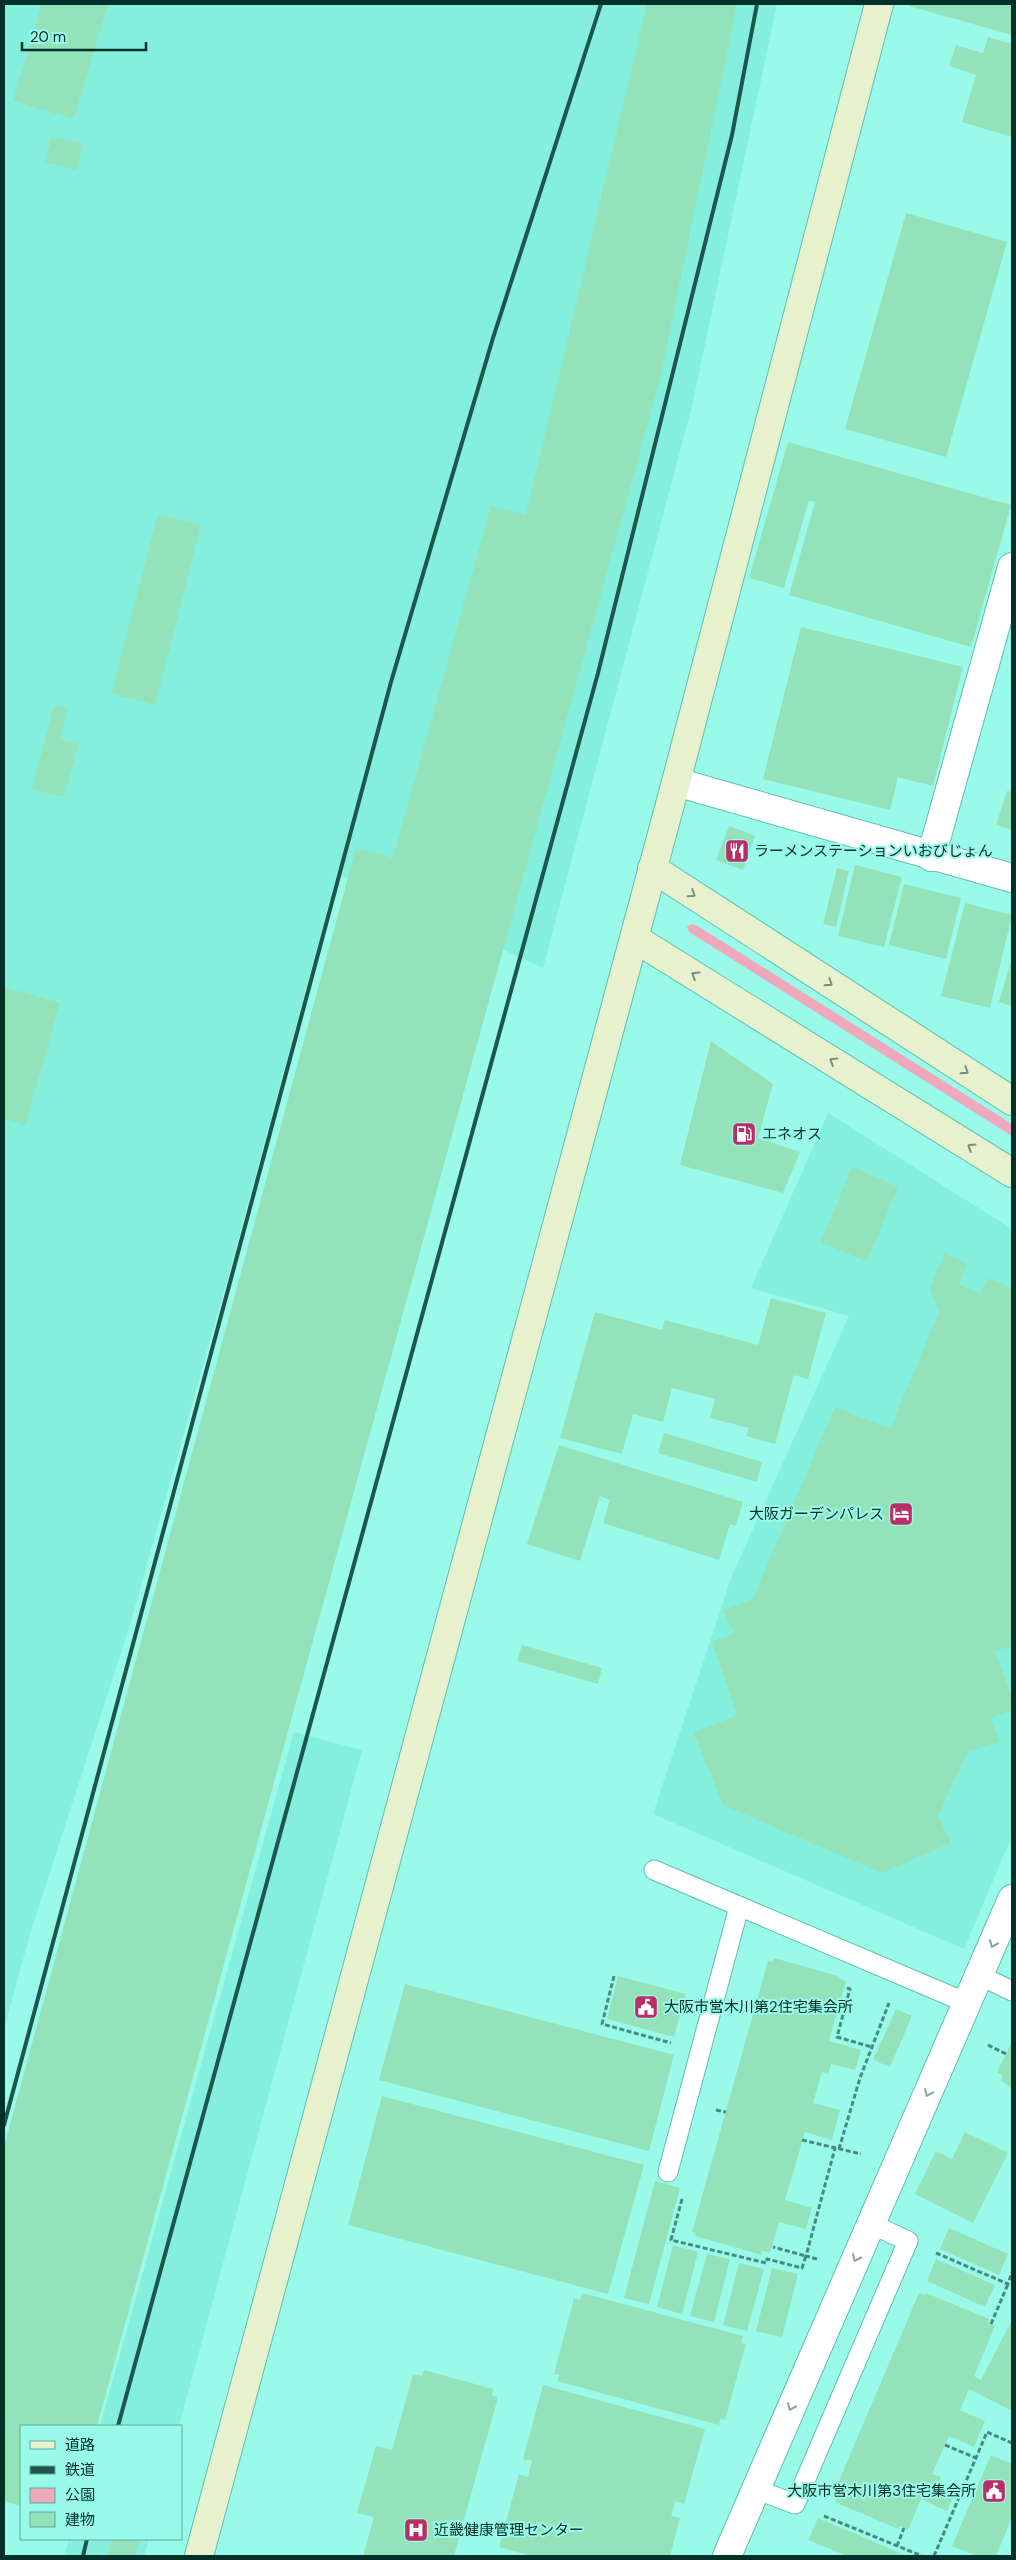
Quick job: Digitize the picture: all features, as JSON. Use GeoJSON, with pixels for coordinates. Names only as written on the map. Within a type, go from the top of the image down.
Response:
{"type":"FeatureCollection","features":[{"type":"Feature","properties":{"kind":"street"},"geometry":{"type":"LineString","coordinates":[[199,2556],[676,782],[879,4]]}},
{"type":"Feature","properties":{"kind":"street"},"geometry":{"type":"LineString","coordinates":[[931,857],[1012,567]]}},
{"type":"Feature","properties":{"kind":"street"},"geometry":{"type":"LineString","coordinates":[[676,782],[931,857],[1012,878]]}},
{"type":"Feature","properties":{"kind":"street"},"geometry":{"type":"LineString","coordinates":[[652,868],[1012,1101]]}},
{"type":"Feature","properties":{"kind":"street"},"geometry":{"type":"LineString","coordinates":[[634,938],[1012,1172]]}},
{"type":"Feature","properties":{"kind":"street"},"geometry":{"type":"LineString","coordinates":[[727,2556],[1012,1899]]}},
{"type":"Feature","properties":{"kind":"lane"},"geometry":{"type":"LineString","coordinates":[[654,1870],[967,2003]]}},
{"type":"Feature","properties":{"kind":"lane"},"geometry":{"type":"LineString","coordinates":[[668,2172],[739,1907]]}},
{"type":"Feature","properties":{"kind":"lane"},"geometry":{"type":"LineString","coordinates":[[979,1975],[1012,1991]]}},
{"type":"Feature","properties":{"kind":"lane"},"geometry":{"type":"LineString","coordinates":[[756,2489],[795,2504],[908,2241],[871,2224]]}},
{"type":"Feature","properties":{"kind":"path"},"geometry":{"type":"LineString","coordinates":[[840,2149],[860,2078],[900,1975]]}},
{"type":"Feature","properties":{"kind":"path"},"geometry":{"type":"LineString","coordinates":[[614,1976],[602,2024],[701,2050]]}},
{"type":"Feature","properties":{"kind":"path"},"geometry":{"type":"LineString","coordinates":[[845,1987],[850,1989],[837,2037],[872,2047]]}},
{"type":"Feature","properties":{"kind":"path"},"geometry":{"type":"LineString","coordinates":[[802,2140],[863,2155]]}},
{"type":"Feature","properties":{"kind":"path"},"geometry":{"type":"LineString","coordinates":[[668,2172],[666,2179],[686,2185],[671,2240],[766,2263],[767,2259],[802,2268],[834,2148]]}},
{"type":"Feature","properties":{"kind":"path"},"geometry":{"type":"LineString","coordinates":[[908,2241],[1008,2284]]}},
{"type":"Feature","properties":{"kind":"path"},"geometry":{"type":"LineString","coordinates":[[773,2247],[825,2261]]}},
{"type":"Feature","properties":{"kind":"path"},"geometry":{"type":"LineString","coordinates":[[992,2324],[1012,2272]]}},
{"type":"Feature","properties":{"kind":"path"},"geometry":{"type":"LineString","coordinates":[[934,2556],[986,2432],[1012,2443]]}},
{"type":"Feature","properties":{"kind":"path"},"geometry":{"type":"LineString","coordinates":[[944,2445],[976,2458]]}},
{"type":"Feature","properties":{"kind":"path"},"geometry":{"type":"LineString","coordinates":[[795,2504],[922,2556]]}},
{"type":"Feature","properties":{"kind":"path"},"geometry":{"type":"LineString","coordinates":[[897,2546],[904,2528]]}},
{"type":"Feature","properties":{"kind":"shaded area"},"geometry":{"type":"Polygon","coordinates":[[[4,4],[777,4],[692,406],[543,968],[337,873],[230,1270],[130,1625],[31,1931],[4,2028],[4,4]]]}},
{"type":"Feature","properties":{"kind":"shaded area","name":"大阪ガーデンパレス"},"geometry":{"type":"Polygon","coordinates":[[[828,1113],[1012,1229],[1012,1836],[964,1949],[653,1814],[731,1578],[849,1316],[751,1288],[828,1113]]]}},
{"type":"Feature","properties":{"kind":"shaded area"},"geometry":{"type":"Polygon","coordinates":[[[294,1732],[362,1750],[179,2425],[100,2425],[294,1732]]]}},
{"type":"Feature","properties":{"kind":"shaded area"},"geometry":{"type":"Polygon","coordinates":[[[69,2540],[149,2540],[144,2556],[64,2556],[69,2540]]]}},
{"type":"Feature","properties":{"kind":"green space"},"geometry":{"type":"Polygon","coordinates":[[[691,924],[696,925],[1012,1124],[1012,1136],[689,932],[687,927],[691,924]]]}},
{"type":"Feature","properties":{"kind":"building"},"geometry":{"type":"Polygon","coordinates":[[[42,4],[108,4],[74,119],[13,101],[42,4]]]}},
{"type":"Feature","properties":{"kind":"building"},"geometry":{"type":"Polygon","coordinates":[[[647,4],[737,4],[660,379],[97,2425],[20,2425],[20,2506],[4,2501],[4,2147],[356,848],[393,858],[491,506],[526,515],[647,4]]]}},
{"type":"Feature","properties":{"kind":"building"},"geometry":{"type":"Polygon","coordinates":[[[910,4],[1012,4],[1012,35],[909,6],[910,4]]]}},
{"type":"Feature","properties":{"kind":"building"},"geometry":{"type":"Polygon","coordinates":[[[988,37],[1012,44],[1012,137],[962,122],[976,75],[949,66],[956,45],[983,53],[988,37]]]}},
{"type":"Feature","properties":{"kind":"building"},"geometry":{"type":"Polygon","coordinates":[[[52,136],[83,144],[76,170],[45,162],[52,136]]]}},
{"type":"Feature","properties":{"kind":"building"},"geometry":{"type":"Polygon","coordinates":[[[906,213],[1007,242],[946,457],[845,429],[906,213]]]}},
{"type":"Feature","properties":{"kind":"building"},"geometry":{"type":"Polygon","coordinates":[[[788,442],[1011,505],[971,647],[789,595],[815,502],[809,500],[784,588],[749,578],[788,442]]]}},
{"type":"Feature","properties":{"kind":"building"},"geometry":{"type":"Polygon","coordinates":[[[158,514],[201,525],[155,705],[111,694],[158,514]]]}},
{"type":"Feature","properties":{"kind":"building"},"geometry":{"type":"Polygon","coordinates":[[[801,627],[963,667],[933,786],[898,777],[890,810],[763,779],[801,627]]]}},
{"type":"Feature","properties":{"kind":"building"},"geometry":{"type":"Polygon","coordinates":[[[54,705],[68,709],[60,740],[78,744],[64,797],[32,789],[54,705]]]}},
{"type":"Feature","properties":{"kind":"building"},"geometry":{"type":"Polygon","coordinates":[[[1007,791],[1012,792],[1012,830],[996,825],[1007,791]]]}},
{"type":"Feature","properties":{"kind":"building"},"geometry":{"type":"Polygon","coordinates":[[[729,826],[755,836],[743,870],[716,860],[729,826]]]}},
{"type":"Feature","properties":{"kind":"building"},"geometry":{"type":"Polygon","coordinates":[[[855,865],[902,877],[884,947],[838,936],[855,865]]]}},
{"type":"Feature","properties":{"kind":"building"},"geometry":{"type":"Polygon","coordinates":[[[837,868],[849,871],[836,927],[823,924],[837,868]]]}},
{"type":"Feature","properties":{"kind":"building"},"geometry":{"type":"Polygon","coordinates":[[[904,884],[961,898],[946,959],[889,945],[904,884]]]}},
{"type":"Feature","properties":{"kind":"building"},"geometry":{"type":"Polygon","coordinates":[[[965,903],[1012,915],[990,1008],[941,996],[965,903]]]}},
{"type":"Feature","properties":{"kind":"building"},"geometry":{"type":"Polygon","coordinates":[[[1012,958],[1012,1006],[999,1002],[1012,958]]]}},
{"type":"Feature","properties":{"kind":"building"},"geometry":{"type":"Polygon","coordinates":[[[4,987],[60,1003],[25,1125],[4,1119],[4,987]]]}},
{"type":"Feature","properties":{"kind":"building"},"geometry":{"type":"Polygon","coordinates":[[[711,1041],[773,1084],[758,1138],[800,1152],[783,1193],[680,1165],[711,1041]]]}},
{"type":"Feature","properties":{"kind":"building"},"geometry":{"type":"Polygon","coordinates":[[[852,1167],[898,1187],[867,1262],[821,1242],[852,1167]]]}},
{"type":"Feature","properties":{"kind":"building","name":"大阪ガーデンパレス"},"geometry":{"type":"Polygon","coordinates":[[[944,1254],[967,1263],[959,1285],[980,1293],[988,1278],[1012,1288],[1012,1646],[995,1651],[1012,1697],[1012,1710],[990,1718],[1000,1742],[968,1751],[938,1816],[951,1843],[882,1873],[723,1805],[694,1733],[737,1715],[712,1642],[734,1633],[723,1610],[752,1600],[835,1407],[890,1429],[939,1312],[930,1289],[944,1254]]]}},
{"type":"Feature","properties":{"kind":"building"},"geometry":{"type":"Polygon","coordinates":[[[771,1298],[826,1313],[808,1379],[794,1375],[775,1444],[746,1436],[749,1428],[710,1418],[715,1399],[672,1388],[663,1422],[633,1414],[622,1454],[560,1438],[595,1312],[662,1330],[665,1320],[758,1345],[771,1298]]]}},
{"type":"Feature","properties":{"kind":"building"},"geometry":{"type":"Polygon","coordinates":[[[664,1433],[762,1462],[757,1482],[658,1453],[664,1433]]]}},
{"type":"Feature","properties":{"kind":"building"},"geometry":{"type":"Polygon","coordinates":[[[559,1445],[743,1502],[736,1526],[730,1524],[719,1560],[603,1523],[610,1500],[600,1496],[580,1561],[527,1544],[559,1445]]]}},
{"type":"Feature","properties":{"kind":"building"},"geometry":{"type":"Polygon","coordinates":[[[522,1645],[602,1668],[598,1684],[517,1661],[522,1645]]]}},
{"type":"Feature","properties":{"kind":"building"},"geometry":{"type":"Polygon","coordinates":[[[774,1958],[838,1976],[837,1978],[846,1981],[829,2041],[861,2050],[855,2070],[831,2064],[828,2074],[822,2072],[813,2103],[840,2110],[832,2140],[805,2132],[785,2200],[812,2208],[806,2229],[779,2222],[770,2253],[762,2251],[762,2255],[695,2236],[696,2233],[692,2232],[768,1961],[772,1962],[774,1958]]]}},
{"type":"Feature","properties":{"kind":"building","name":"大阪市営木川第2住宅集会所"},"geometry":{"type":"Polygon","coordinates":[[[618,1976],[686,1994],[674,2037],[607,2019],[618,1976]]]}},
{"type":"Feature","properties":{"kind":"building"},"geometry":{"type":"Polygon","coordinates":[[[405,1984],[674,2055],[649,2151],[379,2080],[405,1984]]]}},
{"type":"Feature","properties":{"kind":"building"},"geometry":{"type":"Polygon","coordinates":[[[896,2009],[912,2016],[890,2067],[873,2060],[896,2009]]]}},
{"type":"Feature","properties":{"kind":"building"},"geometry":{"type":"Polygon","coordinates":[[[1012,2042],[1012,2089],[1001,2080],[1003,2076],[997,2072],[1012,2042]]]}},
{"type":"Feature","properties":{"kind":"building"},"geometry":{"type":"Polygon","coordinates":[[[382,2096],[644,2165],[608,2294],[348,2225],[382,2096]]]}},
{"type":"Feature","properties":{"kind":"building"},"geometry":{"type":"Polygon","coordinates":[[[965,2132],[1008,2153],[973,2223],[915,2194],[936,2151],[952,2159],[965,2132]]]}},
{"type":"Feature","properties":{"kind":"building"},"geometry":{"type":"Polygon","coordinates":[[[655,2181],[680,2188],[649,2304],[624,2298],[655,2181]]]}},
{"type":"Feature","properties":{"kind":"building"},"geometry":{"type":"Polygon","coordinates":[[[949,2228],[1008,2254],[999,2275],[940,2249],[949,2228]]]}},
{"type":"Feature","properties":{"kind":"building"},"geometry":{"type":"Polygon","coordinates":[[[673,2245],[698,2252],[682,2314],[657,2307],[673,2245]]]}},
{"type":"Feature","properties":{"kind":"building"},"geometry":{"type":"Polygon","coordinates":[[[707,2254],[730,2259],[714,2322],[690,2316],[707,2254]]]}},
{"type":"Feature","properties":{"kind":"building"},"geometry":{"type":"Polygon","coordinates":[[[936,2259],[995,2285],[985,2307],[927,2281],[936,2259]]]}},
{"type":"Feature","properties":{"kind":"building"},"geometry":{"type":"Polygon","coordinates":[[[739,2263],[764,2269],[747,2331],[723,2325],[739,2263]]]}},
{"type":"Feature","properties":{"kind":"building"},"geometry":{"type":"Polygon","coordinates":[[[772,2268],[798,2274],[782,2337],[756,2331],[772,2268]]]}},
{"type":"Feature","properties":{"kind":"building"},"geometry":{"type":"Polygon","coordinates":[[[582,2293],[743,2336],[741,2343],[746,2344],[725,2420],[720,2419],[719,2425],[557,2381],[560,2375],[554,2374],[574,2298],[580,2300],[582,2293]]]}},
{"type":"Feature","properties":{"kind":"building"},"geometry":{"type":"Polygon","coordinates":[[[919,2293],[925,2295],[926,2293],[989,2319],[988,2323],[995,2326],[974,2376],[981,2380],[1012,2320],[1012,2411],[969,2389],[960,2410],[985,2421],[974,2447],[949,2436],[932,2474],[941,2477],[939,2484],[956,2491],[947,2511],[921,2499],[908,2530],[900,2526],[898,2529],[835,2502],[836,2499],[832,2497],[919,2293]]]}},
{"type":"Feature","properties":{"kind":"building"},"geometry":{"type":"Polygon","coordinates":[[[424,2370],[493,2389],[492,2395],[498,2397],[454,2556],[363,2556],[374,2517],[357,2513],[376,2446],[392,2450],[413,2374],[422,2376],[424,2370]]]}},
{"type":"Feature","properties":{"kind":"building"},"geometry":{"type":"Polygon","coordinates":[[[543,2385],[705,2429],[684,2504],[675,2501],[671,2516],[680,2518],[670,2556],[531,2556],[499,2547],[519,2474],[528,2477],[532,2461],[523,2459],[543,2385]]]}},
{"type":"Feature","properties":{"kind":"building","name":"大阪市営木川第3住宅集会所"},"geometry":{"type":"Polygon","coordinates":[[[991,2455],[1012,2464],[1012,2517],[996,2556],[977,2556],[952,2546],[991,2455]]]}},
{"type":"Feature","properties":{"kind":"building"},"geometry":{"type":"Polygon","coordinates":[[[818,2518],[907,2556],[847,2556],[808,2540],[818,2518]]]}},
{"type":"Feature","properties":{"kind":"building"},"geometry":{"type":"Polygon","coordinates":[[[112,2540],[140,2540],[135,2556],[107,2556],[112,2540]]]}},
{"type":"Feature","properties":{"kind":"railway"},"geometry":{"type":"LineString","coordinates":[[4,2125],[391,682],[493,338],[601,4]]}},
{"type":"Feature","properties":{"kind":"railway"},"geometry":{"type":"LineString","coordinates":[[118,2425],[598,673],[732,135],[757,4]]}},
{"type":"Feature","properties":{"kind":"railway"},"geometry":{"type":"LineString","coordinates":[[83,2556],[87,2540]]}},
{"type":"Feature","properties":{"kind":"place","name":"ラーメンステーションいおびじょん"},"geometry":{"type":"Point","coordinates":[737,851]}},
{"type":"Feature","properties":{"kind":"place","name":"エネオス"},"geometry":{"type":"Point","coordinates":[744,1134]}},
{"type":"Feature","properties":{"kind":"place","name":"大阪ガーデンパレス"},"geometry":{"type":"Point","coordinates":[901,1514]}},
{"type":"Feature","properties":{"kind":"place","name":"大阪市営木川第2住宅集会所"},"geometry":{"type":"Point","coordinates":[646,2007]}},
{"type":"Feature","properties":{"kind":"place","name":"大阪市営木川第3住宅集会所"},"geometry":{"type":"Point","coordinates":[994,2491]}},
{"type":"Feature","properties":{"kind":"place","name":"近畿健康管理センター"},"geometry":{"type":"Point","coordinates":[416,2530]}}]}
